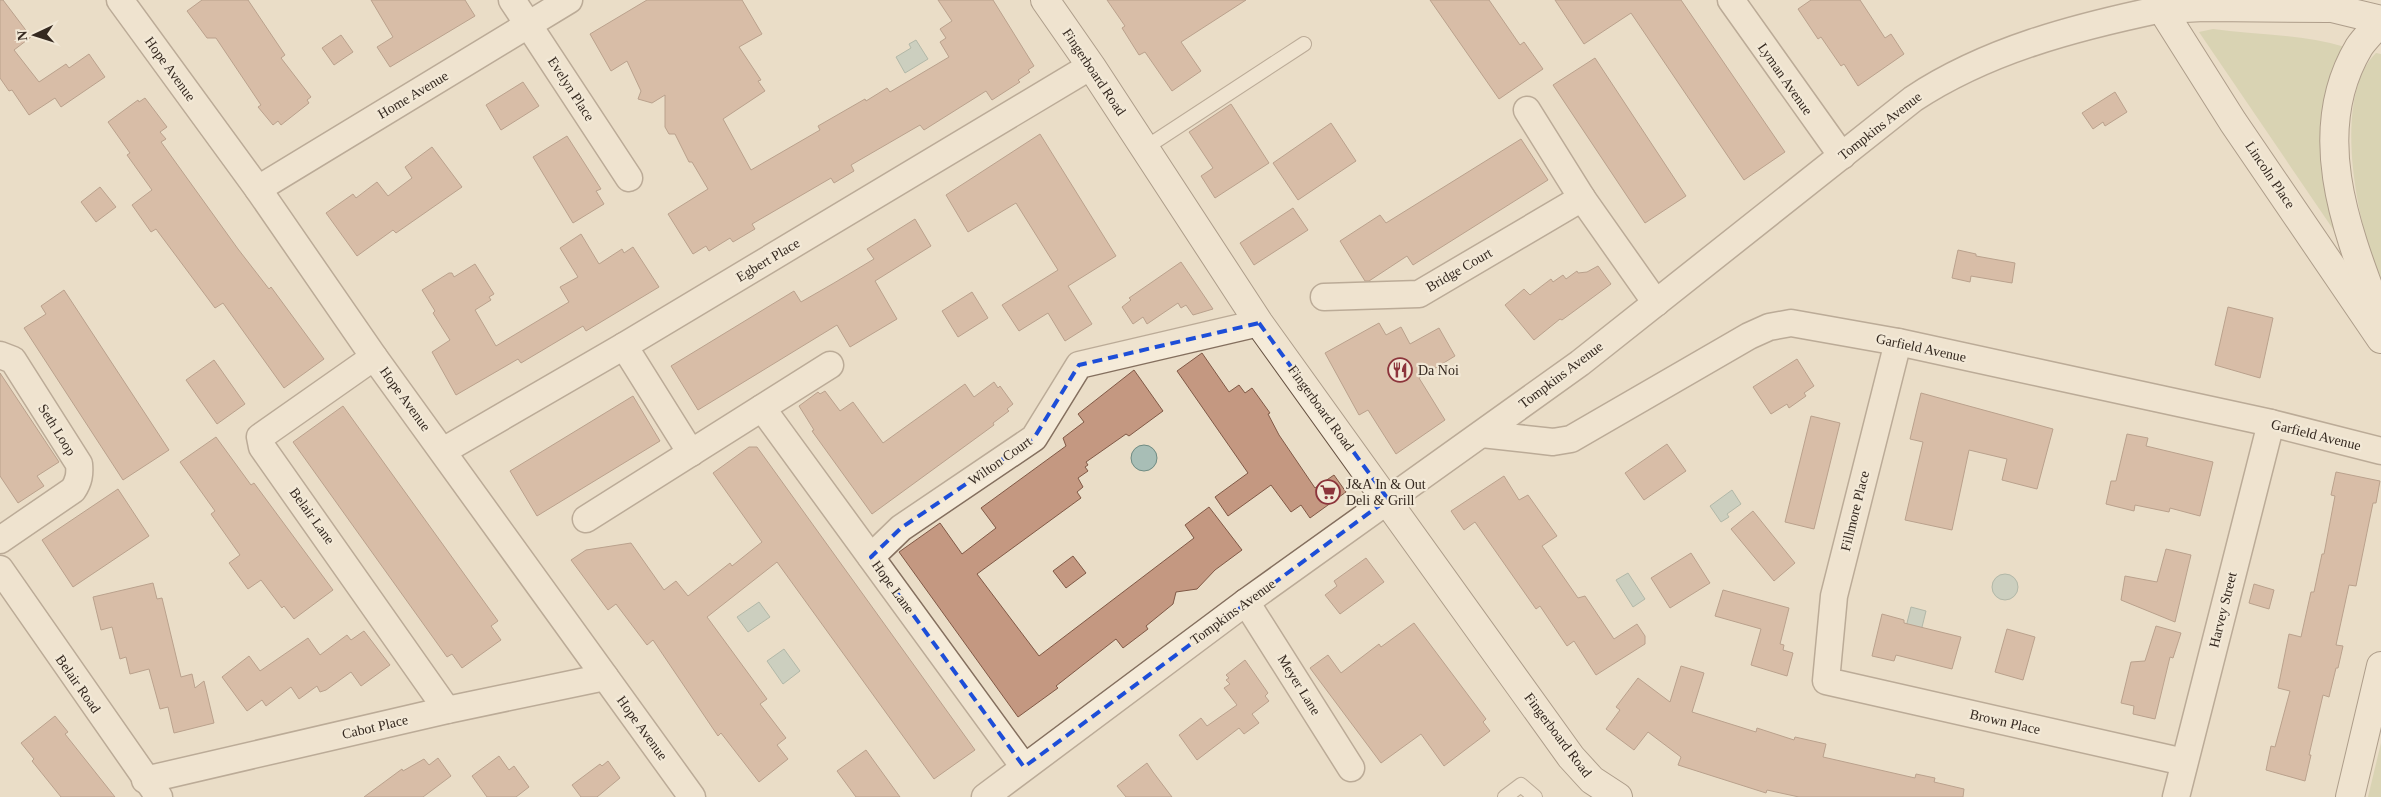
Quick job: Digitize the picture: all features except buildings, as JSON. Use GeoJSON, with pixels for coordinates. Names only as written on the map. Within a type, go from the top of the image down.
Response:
{"type":"FeatureCollection","features":[{"type":"Feature","properties":{"kind":"street","name":"Hope Avenue"},"geometry":{"type":"LineString","coordinates":[[120,0],[258,189],[374,357],[692,797]]}},
{"type":"Feature","properties":{"kind":"street","name":"Evelyn Place"},"geometry":{"type":"LineString","coordinates":[[512,0],[629,178]]}},
{"type":"Feature","properties":{"kind":"street","name":"Home Avenue"},"geometry":{"type":"LineString","coordinates":[[258,189],[569,0]]}},
{"type":"Feature","properties":{"kind":"street","name":"Fingerboard Road"},"geometry":{"type":"LineString","coordinates":[[1045,0],[1091,66],[1259,323],[1388,499],[1571,757],[1592,780],[1618,797]]}},
{"type":"Feature","properties":{"kind":"street","name":"Lyman Avenue"},"geometry":{"type":"LineString","coordinates":[[1731,0],[1838,151]]}},
{"type":"Feature","properties":{"kind":"street"},"geometry":{"type":"LineString","coordinates":[[2302,0],[2381,21],[2359,47],[2347,73],[2336,112],[2334,155],[2343,211],[2358,260],[2381,321]]}},
{"type":"Feature","properties":{"kind":"street","name":"Tompkins Avenue"},"geometry":{"type":"LineString","coordinates":[[986,797],[1246,602],[1580,363],[1773,211],[1838,151],[1862,139],[1930,88],[1975,64],[2046,39],[2159,5]]}},
{"type":"Feature","properties":{"kind":"street"},"geometry":{"type":"LineString","coordinates":[[2159,5],[2328,8]]}},
{"type":"Feature","properties":{"kind":"street","name":"Lincoln Place"},"geometry":{"type":"LineString","coordinates":[[2159,5],[2233,122],[2381,339]]}},
{"type":"Feature","properties":{"kind":"street","name":"Egbert Place"},"geometry":{"type":"LineString","coordinates":[[443,451],[624,346],[1091,66]]}},
{"type":"Feature","properties":{"kind":"street"},"geometry":{"type":"LineString","coordinates":[[1527,110],[1582,198],[1656,303]]}},
{"type":"Feature","properties":{"kind":"street","name":"Bridge Court"},"geometry":{"type":"LineString","coordinates":[[1324,297],[1418,294],[1582,198]]}},
{"type":"Feature","properties":{"kind":"street","name":"Wilton Court"},"geometry":{"type":"LineString","coordinates":[[871,557],[900,528],[1034,438],[1080,365],[1259,323]]}},
{"type":"Feature","properties":{"kind":"street","name":"Garfield Avenue"},"geometry":{"type":"LineString","coordinates":[[1482,434],[1552,442],[1571,439],[1750,336],[1769,327],[1791,323],[1898,342],[2271,423],[2381,451]]}},
{"type":"Feature","properties":{"kind":"street","name":"Fillmore Place"},"geometry":{"type":"LineString","coordinates":[[1826,681],[1834,596],[1898,342]]}},
{"type":"Feature","properties":{"kind":"street"},"geometry":{"type":"LineString","coordinates":[[624,346],[691,453]]}},
{"type":"Feature","properties":{"kind":"street","name":"Seth Loop"},"geometry":{"type":"LineString","coordinates":[[0,355],[13,360],[79,464],[80,473],[78,483],[73,490],[0,540]]}},
{"type":"Feature","properties":{"kind":"street","name":"Belair Lane"},"geometry":{"type":"LineString","coordinates":[[374,357],[260,437],[262,447],[447,710]]}},
{"type":"Feature","properties":{"kind":"street"},"geometry":{"type":"LineString","coordinates":[[586,519],[830,365]]}},
{"type":"Feature","properties":{"kind":"street","name":"Hope Lane"},"geometry":{"type":"LineString","coordinates":[[762,408],[1024,767]]}},
{"type":"Feature","properties":{"kind":"street","name":"Harvey Street"},"geometry":{"type":"LineString","coordinates":[[2176,797],[2271,423]]}},
{"type":"Feature","properties":{"kind":"street","name":"Belair Road"},"geometry":{"type":"LineString","coordinates":[[1,572],[152,788]]}},
{"type":"Feature","properties":{"kind":"street","name":"Meyer Lane"},"geometry":{"type":"LineString","coordinates":[[1246,602],[1351,768]]}},
{"type":"Feature","properties":{"kind":"street"},"geometry":{"type":"LineString","coordinates":[[2350,797],[2381,666]]}},
{"type":"Feature","properties":{"kind":"street","name":"Cabot Place"},"geometry":{"type":"LineString","coordinates":[[152,788],[447,710],[605,677]]}},
{"type":"Feature","properties":{"kind":"street","name":"Brown Place"},"geometry":{"type":"LineString","coordinates":[[1826,681],[2184,762]]}},
{"type":"Feature","properties":{"kind":"lane"},"geometry":{"type":"LineString","coordinates":[[1145,148],[1304,44]]}},
{"type":"Feature","properties":{"kind":"lane"},"geometry":{"type":"LineString","coordinates":[[1505,797],[1521,785],[1535,797]]}},
{"type":"Feature","properties":{"kind":"highlighted area"},"geometry":{"type":"Polygon","coordinates":[[[1259,323],[1388,499],[1024,767],[871,557],[901,528],[1034,438],[1079,365],[1259,323]]]}},
{"type":"Feature","properties":{"kind":"green space"},"geometry":{"type":"Polygon","coordinates":[[[2213,29],[2296,37],[2345,47],[2350,254],[2199,32],[2213,29]]]}},
{"type":"Feature","properties":{"kind":"green space"},"geometry":{"type":"Polygon","coordinates":[[[2376,53],[2381,54],[2381,282],[2372,259],[2357,198],[2351,131],[2354,100],[2362,74],[2376,53]]]}},
{"type":"Feature","properties":{"kind":"green space"},"geometry":{"type":"Polygon","coordinates":[[[2381,743],[2381,797],[2368,797],[2381,743]]]}},
{"type":"Feature","properties":{"kind":"water"},"geometry":{"type":"Polygon","coordinates":[[[916,40],[928,59],[905,73],[896,57],[911,48],[909,44],[916,40]]]}},
{"type":"Feature","properties":{"kind":"water"},"geometry":{"type":"Polygon","coordinates":[[[1144,445],[1154,448],[1157,458],[1154,468],[1144,471],[1134,468],[1131,458],[1134,448],[1144,445]]]}},
{"type":"Feature","properties":{"kind":"water"},"geometry":{"type":"Polygon","coordinates":[[[1732,490],[1741,504],[1727,514],[1729,517],[1721,522],[1710,506],[1732,490]]]}},
{"type":"Feature","properties":{"kind":"water"},"geometry":{"type":"Polygon","coordinates":[[[1628,573],[1645,599],[1633,607],[1616,580],[1628,573]]]}},
{"type":"Feature","properties":{"kind":"water"},"geometry":{"type":"Polygon","coordinates":[[[2005,574],[2014,578],[2018,587],[2014,596],[2005,600],[1996,596],[1992,587],[1996,578],[2005,574]]]}},
{"type":"Feature","properties":{"kind":"water"},"geometry":{"type":"Polygon","coordinates":[[[759,602],[770,617],[748,632],[737,617],[759,602]]]}},
{"type":"Feature","properties":{"kind":"water"},"geometry":{"type":"Polygon","coordinates":[[[1911,607],[1926,611],[1918,643],[1903,639],[1911,607]]]}},
{"type":"Feature","properties":{"kind":"water"},"geometry":{"type":"Polygon","coordinates":[[[784,649],[800,671],[783,684],[767,661],[784,649]]]}},
{"type":"Feature","properties":{"kind":"place","name":"Da Noi"},"geometry":{"type":"Point","coordinates":[1400,370]}},
{"type":"Feature","properties":{"kind":"place","name":"J&A In & Out Deli & Grill"},"geometry":{"type":"Point","coordinates":[1328,492]}}]}
